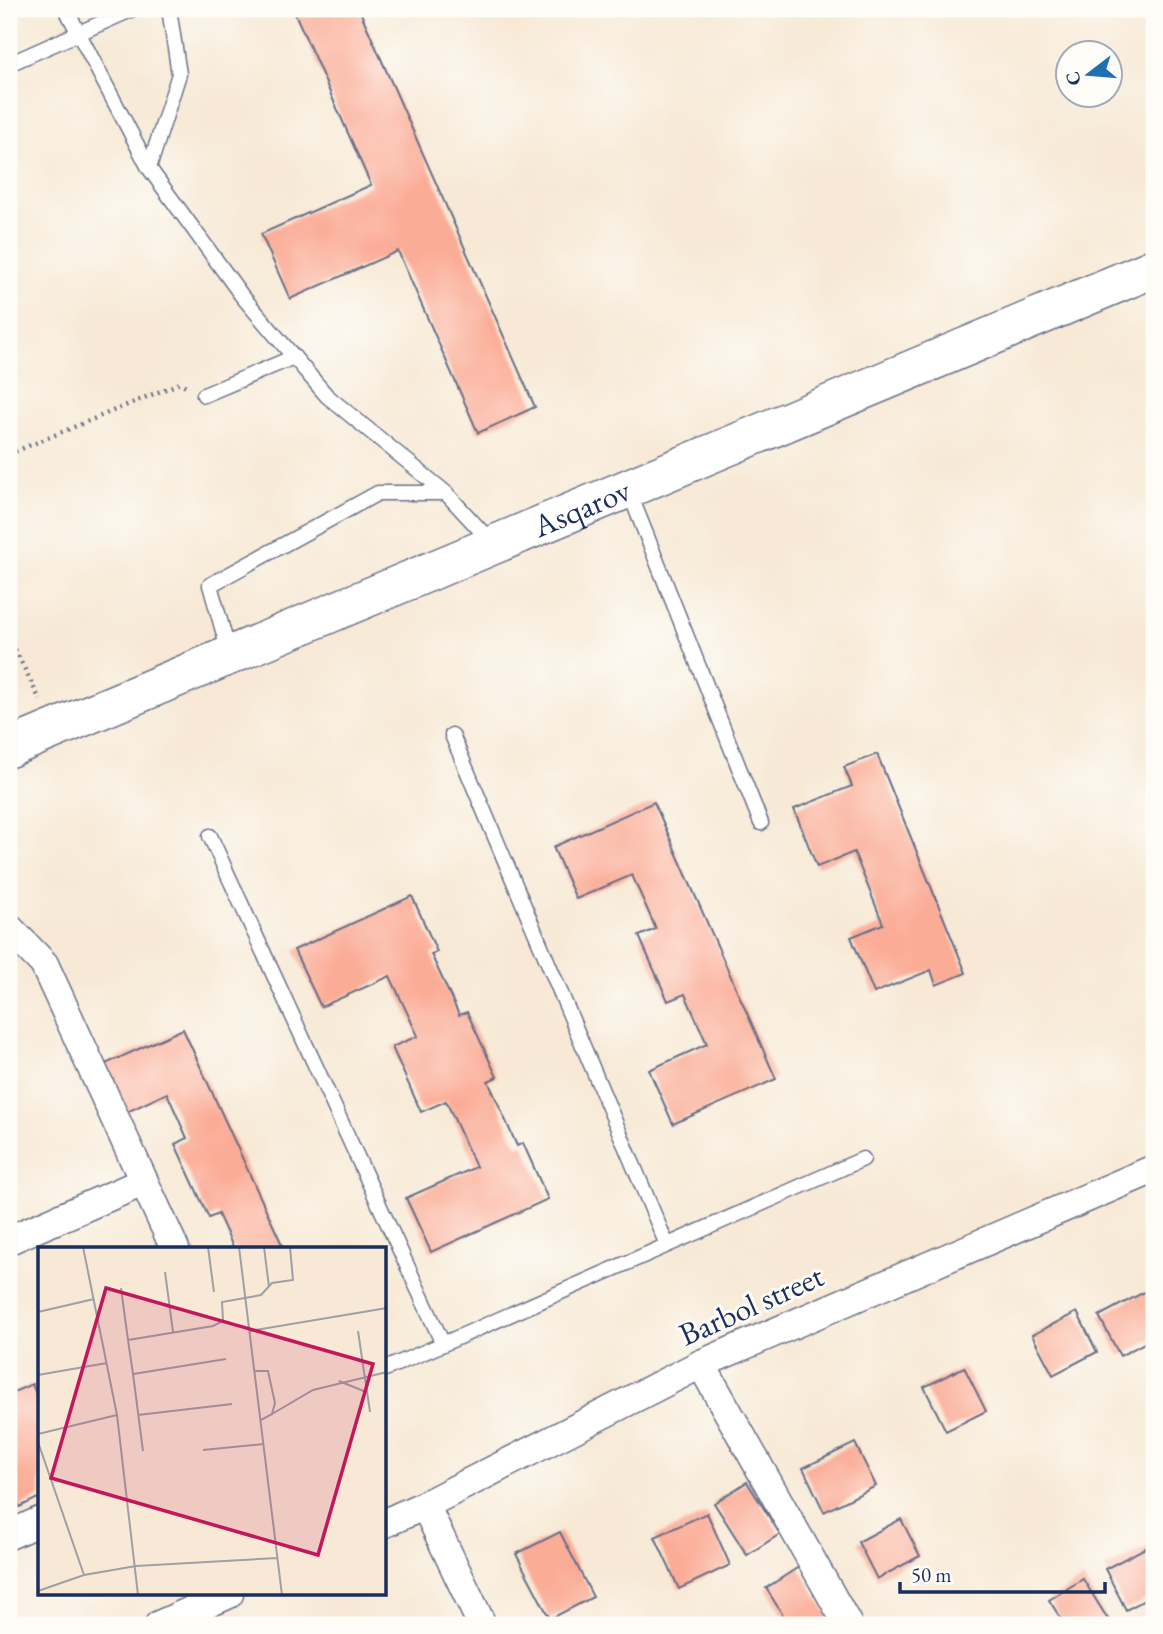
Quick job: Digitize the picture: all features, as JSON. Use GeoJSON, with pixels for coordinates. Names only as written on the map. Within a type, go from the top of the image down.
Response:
{"type":"FeatureCollection","features":[{"type":"Feature","properties":{"kind":"main road","name":"Asqarov"},"geometry":{"type":"LineString","coordinates":[[10,745],[230,656],[1154,268]]}},
{"type":"Feature","properties":{"kind":"street"},"geometry":{"type":"LineString","coordinates":[[9,928],[44,964],[174,1247]]}},
{"type":"Feature","properties":{"kind":"street","name":"Barbol street"},"geometry":{"type":"LineString","coordinates":[[387,1522],[425,1506],[701,1364],[1154,1169]]}},
{"type":"Feature","properties":{"kind":"street"},"geometry":{"type":"LineString","coordinates":[[9,1240],[143,1182]]}},
{"type":"Feature","properties":{"kind":"street"},"geometry":{"type":"LineString","coordinates":[[701,1364],[848,1625]]}},
{"type":"Feature","properties":{"kind":"street"},"geometry":{"type":"LineString","coordinates":[[425,1506],[482,1625]]}},
{"type":"Feature","properties":{"kind":"street"},"geometry":{"type":"LineString","coordinates":[[9,1535],[38,1522]]}},
{"type":"Feature","properties":{"kind":"street"},"geometry":{"type":"LineString","coordinates":[[159,1625],[224,1596]]}},
{"type":"Feature","properties":{"kind":"lane"},"geometry":{"type":"LineString","coordinates":[[66,9],[149,167],[242,296],[327,396],[446,493],[494,545]]}},
{"type":"Feature","properties":{"kind":"lane"},"geometry":{"type":"LineString","coordinates":[[9,64],[133,9]]}},
{"type":"Feature","properties":{"kind":"lane"},"geometry":{"type":"LineString","coordinates":[[149,167],[179,74],[169,9]]}},
{"type":"Feature","properties":{"kind":"lane"},"geometry":{"type":"LineString","coordinates":[[204,395],[294,357]]}},
{"type":"Feature","properties":{"kind":"lane"},"geometry":{"type":"LineString","coordinates":[[628,489],[761,823]]}},
{"type":"Feature","properties":{"kind":"lane"},"geometry":{"type":"LineString","coordinates":[[230,656],[210,584],[378,493],[446,493]]}},
{"type":"Feature","properties":{"kind":"lane"},"geometry":{"type":"LineString","coordinates":[[452,735],[667,1245]]}},
{"type":"Feature","properties":{"kind":"lane"},"geometry":{"type":"LineString","coordinates":[[210,836],[443,1344]]}},
{"type":"Feature","properties":{"kind":"lane"},"geometry":{"type":"LineString","coordinates":[[387,1368],[863,1159]]}},
{"type":"Feature","properties":{"kind":"path"},"geometry":{"type":"LineString","coordinates":[[9,454],[180,383],[204,395]]}},
{"type":"Feature","properties":{"kind":"path"},"geometry":{"type":"LineString","coordinates":[[9,637],[54,729]]}},
{"type":"Feature","properties":{"kind":"building"},"geometry":{"type":"Polygon","coordinates":[[[293,9],[359,9],[535,407],[478,433],[398,251],[290,299],[261,234],[371,185],[293,9]]]}},
{"type":"Feature","properties":{"kind":"building"},"geometry":{"type":"Polygon","coordinates":[[[877,754],[966,973],[936,985],[931,970],[874,993],[851,937],[883,924],[854,852],[817,867],[794,809],[852,786],[844,767],[877,754]]]}},
{"type":"Feature","properties":{"kind":"building"},"geometry":{"type":"Polygon","coordinates":[[[654,802],[776,1079],[673,1124],[649,1070],[707,1044],[685,994],[668,1001],[639,936],[656,929],[632,875],[576,899],[553,847],[654,802]]]}},
{"type":"Feature","properties":{"kind":"building"},"geometry":{"type":"Polygon","coordinates":[[[412,896],[437,952],[431,954],[459,1015],[467,1012],[497,1077],[488,1081],[517,1146],[523,1143],[548,1199],[431,1252],[406,1198],[476,1167],[446,1101],[421,1112],[392,1047],[418,1036],[390,976],[321,1007],[294,950],[412,896]]]}},
{"type":"Feature","properties":{"kind":"building"},"geometry":{"type":"Polygon","coordinates":[[[183,1029],[283,1247],[233,1247],[218,1214],[209,1218],[175,1144],[187,1138],[167,1093],[125,1113],[103,1065],[183,1029]]]}},
{"type":"Feature","properties":{"kind":"building"},"geometry":{"type":"Polygon","coordinates":[[[1144,1292],[1154,1313],[1154,1338],[1120,1356],[1099,1316],[1144,1292]]]}},
{"type":"Feature","properties":{"kind":"building"},"geometry":{"type":"Polygon","coordinates":[[[1077,1312],[1097,1352],[1053,1375],[1032,1335],[1077,1312]]]}},
{"type":"Feature","properties":{"kind":"building"},"geometry":{"type":"Polygon","coordinates":[[[964,1367],[986,1411],[946,1431],[924,1387],[964,1367]]]}},
{"type":"Feature","properties":{"kind":"building"},"geometry":{"type":"Polygon","coordinates":[[[32,1384],[38,1398],[38,1498],[20,1507],[9,1482],[9,1394],[32,1384]]]}},
{"type":"Feature","properties":{"kind":"building"},"geometry":{"type":"Polygon","coordinates":[[[855,1443],[876,1486],[824,1512],[803,1468],[855,1443]]]}},
{"type":"Feature","properties":{"kind":"building"},"geometry":{"type":"Polygon","coordinates":[[[747,1482],[780,1534],[747,1555],[714,1503],[747,1482]]]}},
{"type":"Feature","properties":{"kind":"building"},"geometry":{"type":"Polygon","coordinates":[[[707,1513],[730,1565],[679,1589],[655,1537],[707,1513]]]}},
{"type":"Feature","properties":{"kind":"building"},"geometry":{"type":"Polygon","coordinates":[[[901,1519],[920,1556],[877,1579],[858,1542],[901,1519]]]}},
{"type":"Feature","properties":{"kind":"building"},"geometry":{"type":"Polygon","coordinates":[[[560,1532],[593,1597],[550,1619],[516,1554],[560,1532]]]}},
{"type":"Feature","properties":{"kind":"building"},"geometry":{"type":"Polygon","coordinates":[[[1149,1546],[1154,1556],[1154,1595],[1126,1610],[1105,1569],[1149,1546]]]}},
{"type":"Feature","properties":{"kind":"building"},"geometry":{"type":"Polygon","coordinates":[[[799,1567],[831,1620],[822,1625],[789,1625],[766,1588],[799,1567]]]}},
{"type":"Feature","properties":{"kind":"building"},"geometry":{"type":"Polygon","coordinates":[[[1083,1579],[1109,1621],[1102,1625],[1065,1625],[1049,1600],[1083,1579]]]}}]}
